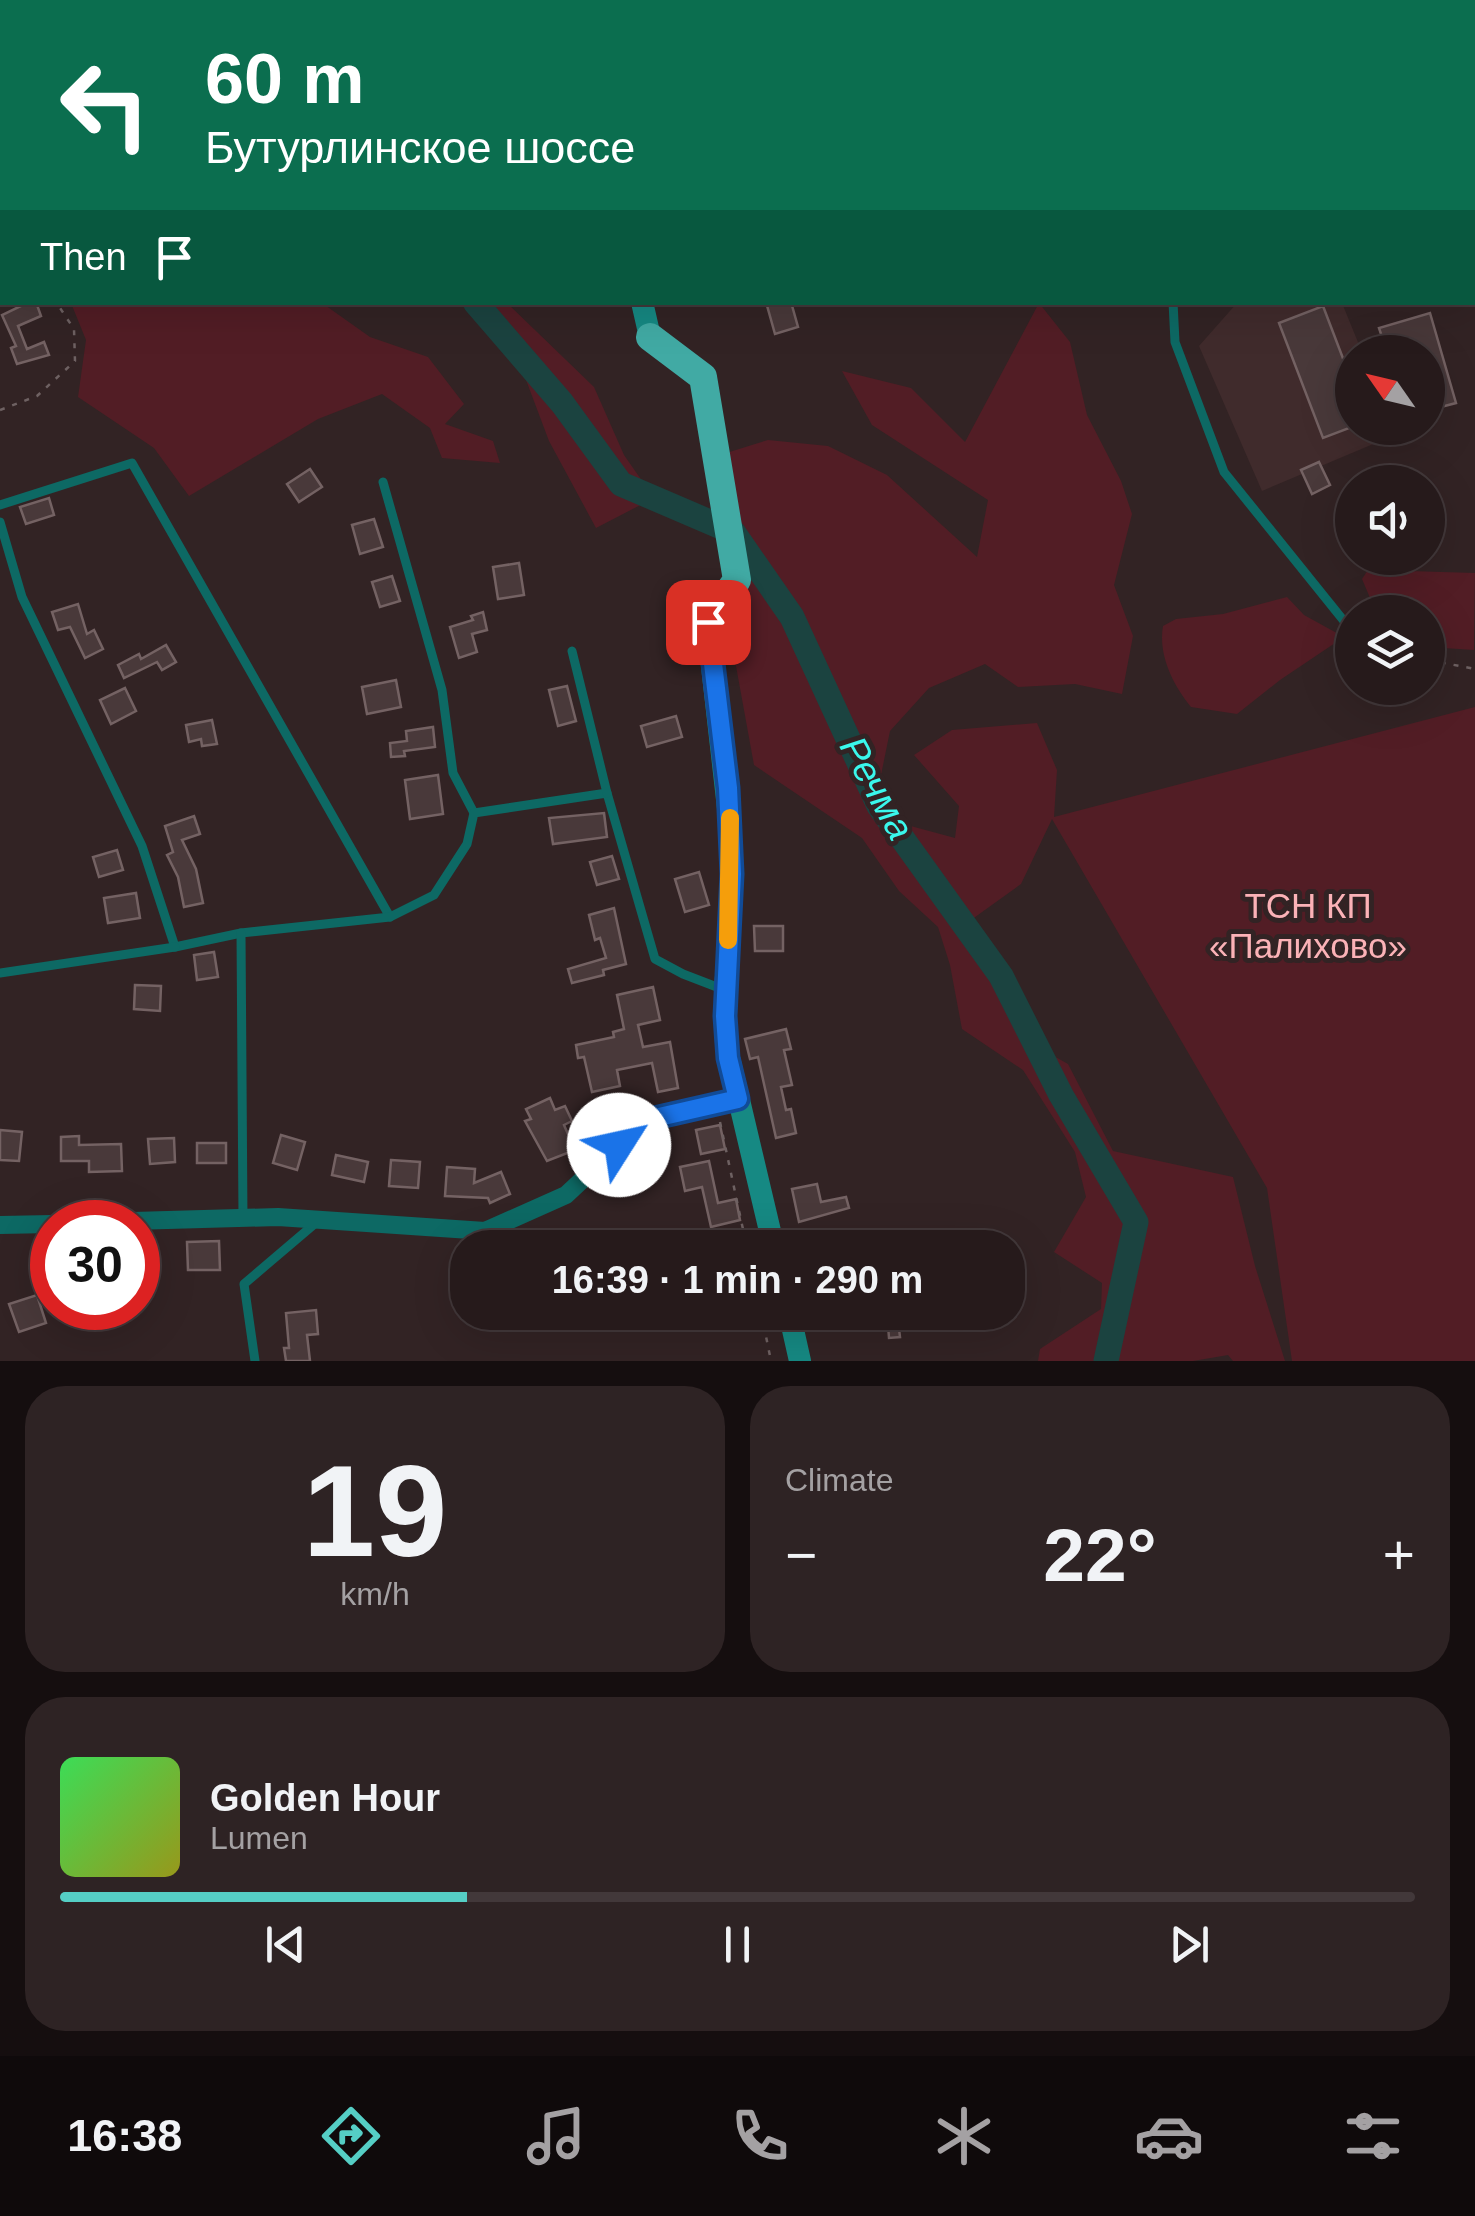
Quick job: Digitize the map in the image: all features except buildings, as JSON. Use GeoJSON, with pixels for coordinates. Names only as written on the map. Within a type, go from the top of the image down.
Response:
{"type":"FeatureCollection","features":[{"type":"Feature","properties":{"kind":"highway"},"geometry":{"type":"LineString","coordinates":[[650,337],[703,377],[737,580],[708,622]]}},
{"type":"Feature","properties":{"kind":"main road"},"geometry":{"type":"LineString","coordinates":[[643,305],[650,337]]}},
{"type":"Feature","properties":{"kind":"main road"},"geometry":{"type":"LineString","coordinates":[[708,622],[730,835],[731,905],[725,990],[727,1102],[768,1230]]}},
{"type":"Feature","properties":{"kind":"main road"},"geometry":{"type":"LineString","coordinates":[[793,1330],[800,1361]]}},
{"type":"Feature","properties":{"kind":"street"},"geometry":{"type":"LineString","coordinates":[[160,1221],[320,1220],[485,1230],[566,1195],[646,1120],[727,1102]]}},
{"type":"Feature","properties":{"kind":"street"},"geometry":{"type":"LineString","coordinates":[[0,1225],[30,1224]]}},
{"type":"Feature","properties":{"kind":"lane"},"geometry":{"type":"LineString","coordinates":[[1173,305],[1174,342],[1224,472],[1335,610]]}},
{"type":"Feature","properties":{"kind":"lane"},"geometry":{"type":"LineString","coordinates":[[0,505],[132,463],[390,918]]}},
{"type":"Feature","properties":{"kind":"lane"},"geometry":{"type":"LineString","coordinates":[[1,972],[175,947],[241,933],[390,918],[434,895],[467,844],[474,812],[453,773],[442,690],[383,482]]}},
{"type":"Feature","properties":{"kind":"lane"},"geometry":{"type":"LineString","coordinates":[[0,522],[22,596],[142,846],[175,947]]}},
{"type":"Feature","properties":{"kind":"lane"},"geometry":{"type":"LineString","coordinates":[[572,651],[655,959],[725,990]]}},
{"type":"Feature","properties":{"kind":"lane"},"geometry":{"type":"LineString","coordinates":[[474,812],[608,793]]}},
{"type":"Feature","properties":{"kind":"lane"},"geometry":{"type":"LineString","coordinates":[[241,933],[244,1219]]}},
{"type":"Feature","properties":{"kind":"lane"},"geometry":{"type":"LineString","coordinates":[[255,1361],[244,1284],[320,1220]]}},
{"type":"Feature","properties":{"kind":"path"},"geometry":{"type":"LineString","coordinates":[[0,410],[37,396],[74,361],[74,328],[58,305]]}},
{"type":"Feature","properties":{"kind":"path"},"geometry":{"type":"LineString","coordinates":[[1445,664],[1475,670]]}},
{"type":"Feature","properties":{"kind":"path"},"geometry":{"type":"LineString","coordinates":[[727,1102],[745,1230]]}},
{"type":"Feature","properties":{"kind":"path"},"geometry":{"type":"LineString","coordinates":[[765,1330],[771,1361]]}},
{"type":"Feature","properties":{"kind":"shaded area"},"geometry":{"type":"Polygon","coordinates":[[[1235,305],[1343,305],[1355,335],[1335,335],[1335,445],[1371,445],[1262,491],[1199,346],[1235,305]]]}},
{"type":"Feature","properties":{"kind":"green space"},"geometry":{"type":"Polygon","coordinates":[[[72,305],[325,305],[370,337],[428,357],[464,404],[445,424],[493,441],[500,463],[442,458],[430,428],[382,394],[318,419],[189,496],[154,448],[78,397],[86,340],[72,305]]]}},
{"type":"Feature","properties":{"kind":"green space"},"geometry":{"type":"Polygon","coordinates":[[[477,305],[509,305],[594,387],[624,455],[654,498],[596,528],[549,441],[514,348],[477,305]]]}},
{"type":"Feature","properties":{"kind":"green space","name":"ТСН КП «Палихово»"},"geometry":{"type":"Polygon","coordinates":[[[1041,305],[1070,342],[1087,415],[1121,481],[1132,514],[1114,585],[1133,636],[1122,694],[1075,684],[1018,687],[985,664],[929,688],[890,731],[880,780],[907,825],[955,838],[959,806],[914,755],[952,730],[1037,723],[1057,770],[1054,817],[1475,707],[1475,1361],[1292,1361],[1267,1188],[1052,819],[1021,884],[964,925],[1001,976],[1036,1046],[1068,1064],[1113,1151],[1233,1177],[1255,1266],[1285,1361],[1233,1361],[1228,1355],[1193,1361],[1038,1361],[1040,1349],[1101,1309],[1102,1283],[1054,1252],[1086,1197],[1075,1152],[1023,1070],[962,1029],[938,927],[899,891],[862,838],[754,765],[734,655],[739,580],[723,454],[768,440],[828,446],[887,475],[977,557],[988,500],[872,425],[842,371],[911,388],[965,442],[1041,305]]]}},
{"type":"Feature","properties":{"kind":"green space"},"geometry":{"type":"Polygon","coordinates":[[[1475,573],[1474,650],[1445,648],[1445,595],[1369,595],[1362,579],[1365,575],[1475,573]]]}},
{"type":"Feature","properties":{"kind":"green space"},"geometry":{"type":"Polygon","coordinates":[[[1287,597],[1304,615],[1335,632],[1335,643],[1237,714],[1191,707],[1168,669],[1163,626],[1176,619],[1223,614],[1287,597]]]}},
{"type":"Feature","properties":{"kind":"waterway","name":"Речма"},"geometry":{"type":"LineString","coordinates":[[478,305],[562,403],[621,484],[733,532],[792,617],[879,806],[1001,976],[1061,1095],[1136,1222],[1106,1361]]}},
{"type":"Feature","properties":{"kind":"slow traffic"},"geometry":{"type":"LineString","coordinates":[[728,940],[730,818]]}},
{"type":"Feature","properties":{"kind":"route"},"geometry":{"type":"LineString","coordinates":[[619,1145],[646,1120],[738,1099],[728,1058],[725,1016],[732,874],[728,788],[708,622]]}}]}
